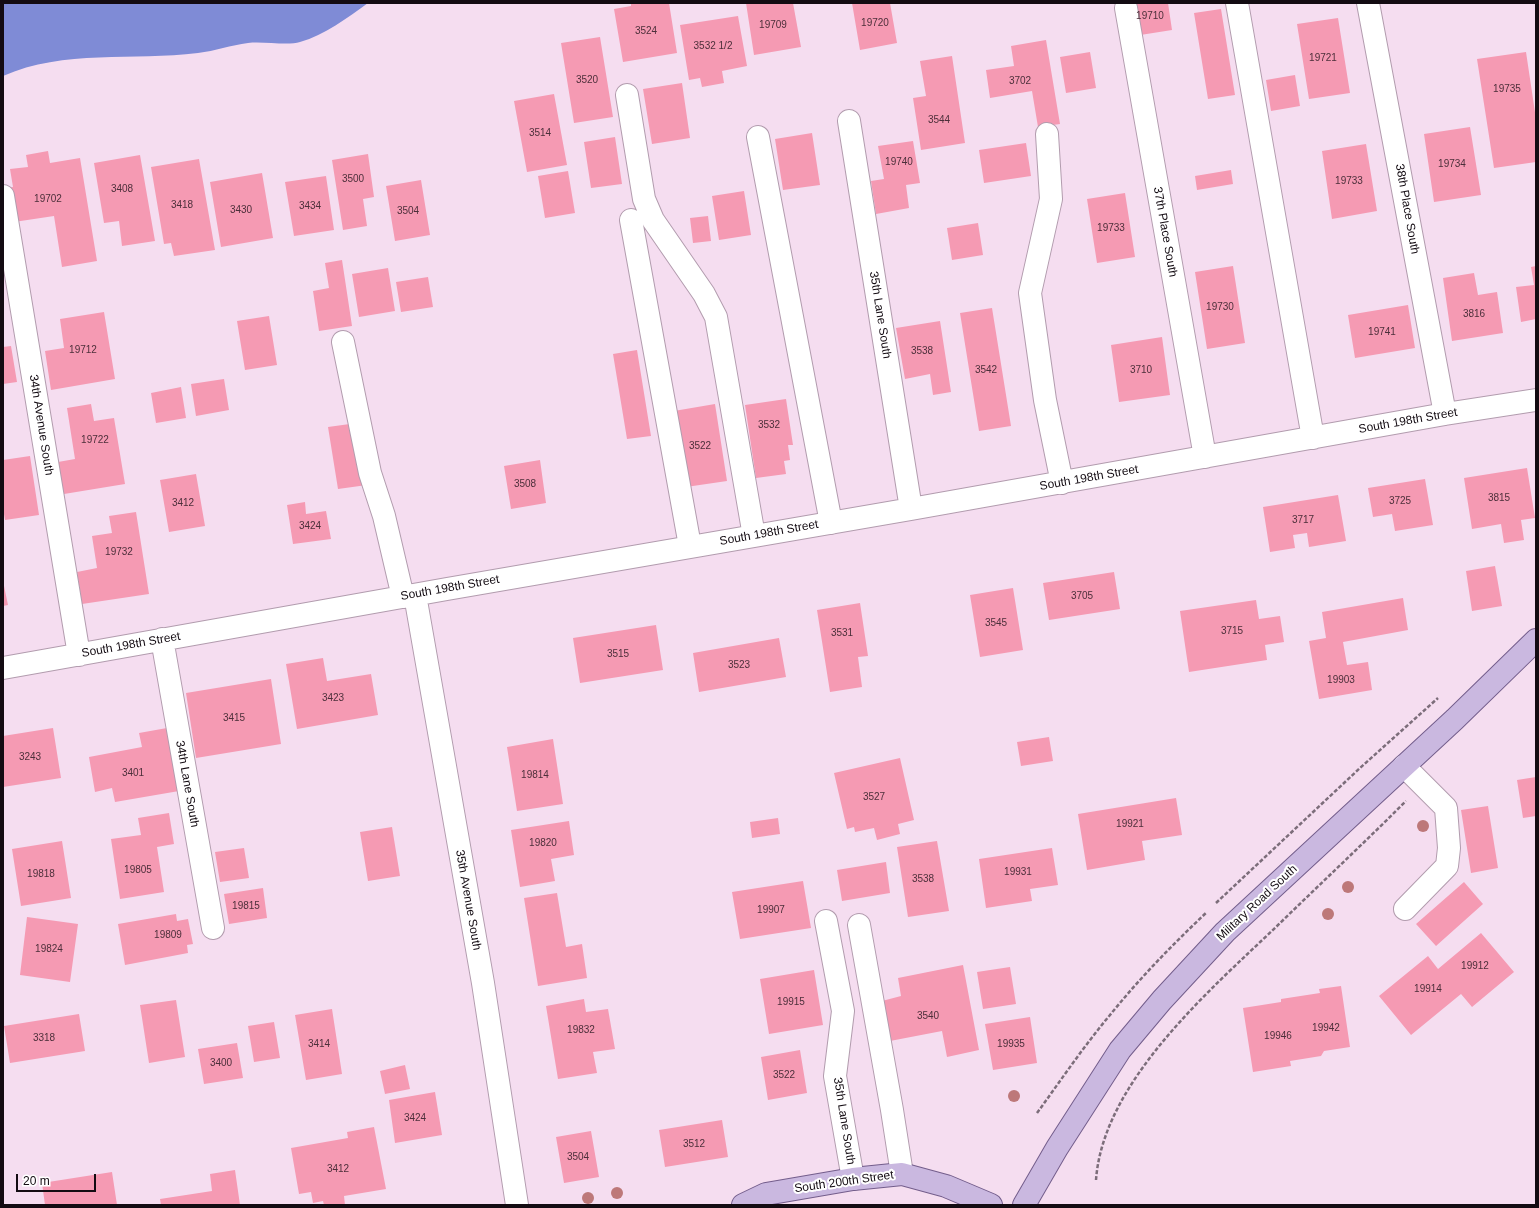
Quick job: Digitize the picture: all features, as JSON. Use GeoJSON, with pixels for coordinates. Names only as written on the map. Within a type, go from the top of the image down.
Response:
{"type":"FeatureCollection","features":[{"type":"Feature","properties":{"kind":"main road","name":"Military Road South"},"geometry":{"type":"LineString","coordinates":[[1024,1205],[1120,1050],[1162,1000],[1225,932],[1455,719],[1536,640]]}},
{"type":"Feature","properties":{"kind":"main road","name":"South 200th Street"},"geometry":{"type":"LineString","coordinates":[[743,1205],[766,1194],[853,1179],[902,1174],[946,1186],[991,1205]]}},
{"type":"Feature","properties":{"kind":"street"},"geometry":{"type":"LineString","coordinates":[[1236,3],[1314,438]]}},
{"type":"Feature","properties":{"kind":"street","name":"38th Place South"},"geometry":{"type":"LineString","coordinates":[[1368,3],[1445,414]]}},
{"type":"Feature","properties":{"kind":"street","name":"37th Place South"},"geometry":{"type":"LineString","coordinates":[[1126,8],[1205,457]]}},
{"type":"Feature","properties":{"kind":"street"},"geometry":{"type":"LineString","coordinates":[[626,95],[644,200],[653,220],[704,294],[716,317],[754,536]]}},
{"type":"Feature","properties":{"kind":"street","name":"35th Lane South"},"geometry":{"type":"LineString","coordinates":[[849,121],[911,509]]}},
{"type":"Feature","properties":{"kind":"street"},"geometry":{"type":"LineString","coordinates":[[1047,134],[1052,199],[1030,293],[1045,400],[1062,482]]}},
{"type":"Feature","properties":{"kind":"street"},"geometry":{"type":"LineString","coordinates":[[758,136],[831,523]]}},
{"type":"Feature","properties":{"kind":"street","name":"34th Avenue South"},"geometry":{"type":"LineString","coordinates":[[3,196],[79,655]]}},
{"type":"Feature","properties":{"kind":"street"},"geometry":{"type":"LineString","coordinates":[[631,220],[690,546]]}},
{"type":"Feature","properties":{"kind":"street","name":"35th Avenue South"},"geometry":{"type":"LineString","coordinates":[[343,342],[370,473],[409,596],[483,983],[517,1205]]}},
{"type":"Feature","properties":{"kind":"street","name":"South 198th Street"},"geometry":{"type":"LineString","coordinates":[[3,668],[1445,414],[1536,400]]}},
{"type":"Feature","properties":{"kind":"street","name":"34th Lane South"},"geometry":{"type":"LineString","coordinates":[[162,639],[213,928]]}},
{"type":"Feature","properties":{"kind":"street"},"geometry":{"type":"LineString","coordinates":[[1404,766],[1446,808],[1449,848],[1448,866],[1405,909]]}},
{"type":"Feature","properties":{"kind":"street","name":"35th Lane South"},"geometry":{"type":"LineString","coordinates":[[826,921],[843,1011],[835,1076],[853,1179]]}},
{"type":"Feature","properties":{"kind":"street"},"geometry":{"type":"LineString","coordinates":[[859,924],[902,1174]]}},
{"type":"Feature","properties":{"kind":"path"},"geometry":{"type":"LineString","coordinates":[[1096,1180],[1097,1169],[1112,1119],[1126,1091],[1164,1040],[1206,994],[1423,785]]}},
{"type":"Feature","properties":{"kind":"water"},"geometry":{"type":"Polygon","coordinates":[[[3,3],[368,3],[327,31],[295,43],[242,44],[211,51],[173,55],[74,59],[50,62],[3,76],[3,3]]]}},
{"type":"Feature","properties":{"kind":"building"},"geometry":{"type":"Polygon","coordinates":[[[631,3],[669,3],[677,53],[623,62],[614,9],[631,6],[631,3]]]}},
{"type":"Feature","properties":{"kind":"building"},"geometry":{"type":"Polygon","coordinates":[[[746,3],[793,3],[801,47],[754,55],[746,3]]]}},
{"type":"Feature","properties":{"kind":"building"},"geometry":{"type":"Polygon","coordinates":[[[852,3],[890,3],[897,43],[860,50],[852,3]]]}},
{"type":"Feature","properties":{"kind":"building"},"geometry":{"type":"Polygon","coordinates":[[[1129,3],[1168,3],[1172,30],[1134,36],[1129,3]]]}},
{"type":"Feature","properties":{"kind":"building"},"geometry":{"type":"Polygon","coordinates":[[[1221,9],[1235,95],[1208,99],[1194,13],[1221,9]]]}},
{"type":"Feature","properties":{"kind":"building"},"geometry":{"type":"Polygon","coordinates":[[[738,16],[747,66],[722,71],[724,83],[702,87],[700,78],[689,80],[680,25],[738,16]]]}},
{"type":"Feature","properties":{"kind":"building"},"geometry":{"type":"Polygon","coordinates":[[[1338,18],[1350,93],[1309,99],[1297,24],[1338,18]]]}},
{"type":"Feature","properties":{"kind":"building"},"geometry":{"type":"Polygon","coordinates":[[[600,37],[613,117],[574,123],[561,43],[600,37]]]}},
{"type":"Feature","properties":{"kind":"building"},"geometry":{"type":"Polygon","coordinates":[[[1046,40],[1060,124],[1038,127],[1032,91],[990,98],[986,70],[1014,66],[1011,46],[1046,40]]]}},
{"type":"Feature","properties":{"kind":"building"},"geometry":{"type":"Polygon","coordinates":[[[1090,52],[1096,88],[1066,93],[1060,57],[1090,52]]]}},
{"type":"Feature","properties":{"kind":"building"},"geometry":{"type":"Polygon","coordinates":[[[1526,52],[1536,119],[1536,162],[1494,168],[1477,59],[1526,52]]]}},
{"type":"Feature","properties":{"kind":"building"},"geometry":{"type":"Polygon","coordinates":[[[952,56],[965,143],[921,150],[913,98],[926,96],[920,61],[952,56]]]}},
{"type":"Feature","properties":{"kind":"building"},"geometry":{"type":"Polygon","coordinates":[[[1295,75],[1300,106],[1271,111],[1266,80],[1295,75]]]}},
{"type":"Feature","properties":{"kind":"building"},"geometry":{"type":"Polygon","coordinates":[[[682,83],[690,138],[652,144],[643,89],[682,83]]]}},
{"type":"Feature","properties":{"kind":"building"},"geometry":{"type":"Polygon","coordinates":[[[554,94],[567,165],[527,172],[514,101],[554,94]]]}},
{"type":"Feature","properties":{"kind":"building"},"geometry":{"type":"Polygon","coordinates":[[[1470,127],[1481,195],[1434,202],[1424,134],[1470,127]]]}},
{"type":"Feature","properties":{"kind":"building"},"geometry":{"type":"Polygon","coordinates":[[[812,133],[820,185],[783,190],[775,139],[812,133]]]}},
{"type":"Feature","properties":{"kind":"building"},"geometry":{"type":"Polygon","coordinates":[[[615,137],[622,184],[591,188],[584,142],[615,137]]]}},
{"type":"Feature","properties":{"kind":"building"},"geometry":{"type":"Polygon","coordinates":[[[913,141],[920,183],[906,185],[909,208],[876,214],[871,181],[884,179],[878,146],[913,141]]]}},
{"type":"Feature","properties":{"kind":"building"},"geometry":{"type":"Polygon","coordinates":[[[1026,143],[1031,176],[984,183],[979,150],[1026,143]]]}},
{"type":"Feature","properties":{"kind":"building"},"geometry":{"type":"Polygon","coordinates":[[[1366,144],[1377,211],[1332,219],[1322,151],[1366,144]]]}},
{"type":"Feature","properties":{"kind":"building"},"geometry":{"type":"Polygon","coordinates":[[[48,151],[50,163],[80,158],[97,261],[62,267],[54,216],[14,222],[8,188],[13,187],[10,169],[28,167],[26,155],[48,151]]]}},
{"type":"Feature","properties":{"kind":"building"},"geometry":{"type":"Polygon","coordinates":[[[368,154],[374,197],[363,199],[367,226],[343,230],[332,160],[368,154]]]}},
{"type":"Feature","properties":{"kind":"building"},"geometry":{"type":"Polygon","coordinates":[[[140,155],[155,241],[122,246],[119,221],[104,223],[94,163],[140,155]]]}},
{"type":"Feature","properties":{"kind":"building"},"geometry":{"type":"Polygon","coordinates":[[[199,159],[215,250],[174,256],[171,243],[164,244],[151,167],[199,159]]]}},
{"type":"Feature","properties":{"kind":"building"},"geometry":{"type":"Polygon","coordinates":[[[1231,170],[1233,184],[1197,190],[1195,176],[1231,170]]]}},
{"type":"Feature","properties":{"kind":"building"},"geometry":{"type":"Polygon","coordinates":[[[568,171],[575,213],[545,218],[538,176],[568,171]]]}},
{"type":"Feature","properties":{"kind":"building"},"geometry":{"type":"Polygon","coordinates":[[[262,173],[273,238],[221,247],[210,182],[262,173]]]}},
{"type":"Feature","properties":{"kind":"building"},"geometry":{"type":"Polygon","coordinates":[[[326,176],[334,230],[294,236],[285,182],[326,176]]]}},
{"type":"Feature","properties":{"kind":"building"},"geometry":{"type":"Polygon","coordinates":[[[421,180],[430,235],[395,241],[386,186],[421,180]]]}},
{"type":"Feature","properties":{"kind":"building"},"geometry":{"type":"Polygon","coordinates":[[[744,191],[751,235],[719,240],[712,196],[744,191]]]}},
{"type":"Feature","properties":{"kind":"building"},"geometry":{"type":"Polygon","coordinates":[[[1125,193],[1135,257],[1097,263],[1087,199],[1125,193]]]}},
{"type":"Feature","properties":{"kind":"building"},"geometry":{"type":"Polygon","coordinates":[[[708,216],[711,241],[693,243],[690,218],[708,216]]]}},
{"type":"Feature","properties":{"kind":"building"},"geometry":{"type":"Polygon","coordinates":[[[978,223],[983,255],[952,260],[947,228],[978,223]]]}},
{"type":"Feature","properties":{"kind":"building"},"geometry":{"type":"Polygon","coordinates":[[[342,260],[352,326],[319,331],[313,291],[329,288],[325,263],[342,260]]]}},
{"type":"Feature","properties":{"kind":"building"},"geometry":{"type":"Polygon","coordinates":[[[1233,266],[1245,343],[1207,349],[1195,272],[1233,266]]]}},
{"type":"Feature","properties":{"kind":"building"},"geometry":{"type":"Polygon","coordinates":[[[1536,266],[1536,319],[1521,322],[1516,287],[1534,285],[1531,267],[1536,266]]]}},
{"type":"Feature","properties":{"kind":"building"},"geometry":{"type":"Polygon","coordinates":[[[388,268],[395,311],[359,317],[352,274],[388,268]]]}},
{"type":"Feature","properties":{"kind":"building"},"geometry":{"type":"Polygon","coordinates":[[[1474,273],[1478,295],[1497,292],[1503,333],[1452,341],[1443,278],[1474,273]]]}},
{"type":"Feature","properties":{"kind":"building"},"geometry":{"type":"Polygon","coordinates":[[[428,277],[433,307],[401,312],[396,282],[428,277]]]}},
{"type":"Feature","properties":{"kind":"building"},"geometry":{"type":"Polygon","coordinates":[[[1408,305],[1415,348],[1355,358],[1348,315],[1408,305]]]}},
{"type":"Feature","properties":{"kind":"building"},"geometry":{"type":"Polygon","coordinates":[[[992,308],[1011,426],[979,431],[960,313],[992,308]]]}},
{"type":"Feature","properties":{"kind":"building"},"geometry":{"type":"Polygon","coordinates":[[[104,312],[115,379],[51,390],[45,351],[64,348],[60,319],[104,312]]]}},
{"type":"Feature","properties":{"kind":"building"},"geometry":{"type":"Polygon","coordinates":[[[269,316],[277,365],[245,370],[237,321],[269,316]]]}},
{"type":"Feature","properties":{"kind":"building"},"geometry":{"type":"Polygon","coordinates":[[[940,321],[951,392],[933,395],[930,374],[905,379],[896,328],[940,321]]]}},
{"type":"Feature","properties":{"kind":"building"},"geometry":{"type":"Polygon","coordinates":[[[1162,337],[1170,395],[1119,402],[1111,345],[1162,337]]]}},
{"type":"Feature","properties":{"kind":"building"},"geometry":{"type":"Polygon","coordinates":[[[11,346],[17,382],[3,384],[3,347],[11,346]]]}},
{"type":"Feature","properties":{"kind":"building"},"geometry":{"type":"Polygon","coordinates":[[[637,350],[651,436],[627,439],[613,354],[637,350]]]}},
{"type":"Feature","properties":{"kind":"building"},"geometry":{"type":"Polygon","coordinates":[[[224,379],[229,410],[196,416],[191,384],[224,379]]]}},
{"type":"Feature","properties":{"kind":"building"},"geometry":{"type":"Polygon","coordinates":[[[181,387],[186,418],[156,423],[151,393],[181,387]]]}},
{"type":"Feature","properties":{"kind":"building"},"geometry":{"type":"Polygon","coordinates":[[[786,399],[793,445],[788,445],[790,460],[784,461],[786,474],[756,478],[745,405],[786,399]]]}},
{"type":"Feature","properties":{"kind":"building"},"geometry":{"type":"Polygon","coordinates":[[[91,404],[94,421],[114,418],[125,484],[64,494],[58,462],[75,459],[67,408],[91,404]]]}},
{"type":"Feature","properties":{"kind":"building"},"geometry":{"type":"Polygon","coordinates":[[[715,404],[727,481],[686,487],[674,411],[715,404]]]}},
{"type":"Feature","properties":{"kind":"building"},"geometry":{"type":"Polygon","coordinates":[[[357,423],[367,485],[338,489],[328,427],[357,423]]]}},
{"type":"Feature","properties":{"kind":"building"},"geometry":{"type":"Polygon","coordinates":[[[30,456],[39,515],[5,520],[3,508],[3,460],[30,456]]]}},
{"type":"Feature","properties":{"kind":"building"},"geometry":{"type":"Polygon","coordinates":[[[540,460],[546,503],[511,509],[504,466],[540,460]]]}},
{"type":"Feature","properties":{"kind":"building"},"geometry":{"type":"Polygon","coordinates":[[[1527,468],[1535,518],[1521,520],[1524,540],[1504,543],[1501,524],[1472,529],[1464,478],[1527,468]]]}},
{"type":"Feature","properties":{"kind":"building"},"geometry":{"type":"Polygon","coordinates":[[[196,474],[205,526],[169,532],[160,480],[196,474]]]}},
{"type":"Feature","properties":{"kind":"building"},"geometry":{"type":"Polygon","coordinates":[[[1425,479],[1433,525],[1395,531],[1392,514],[1373,517],[1368,488],[1425,479]]]}},
{"type":"Feature","properties":{"kind":"building"},"geometry":{"type":"Polygon","coordinates":[[[1338,495],[1346,541],[1309,547],[1307,533],[1293,535],[1295,548],[1270,552],[1263,507],[1338,495]]]}},
{"type":"Feature","properties":{"kind":"building"},"geometry":{"type":"Polygon","coordinates":[[[305,502],[306,514],[326,511],[331,539],[293,544],[287,505],[305,502]]]}},
{"type":"Feature","properties":{"kind":"building"},"geometry":{"type":"Polygon","coordinates":[[[136,512],[149,594],[82,604],[77,572],[97,568],[92,536],[112,533],[109,516],[136,512]]]}},
{"type":"Feature","properties":{"kind":"building"},"geometry":{"type":"Polygon","coordinates":[[[1495,566],[1502,606],[1472,611],[1466,571],[1495,566]]]}},
{"type":"Feature","properties":{"kind":"building"},"geometry":{"type":"Polygon","coordinates":[[[1114,572],[1120,609],[1049,620],[1043,583],[1114,572]]]}},
{"type":"Feature","properties":{"kind":"building"},"geometry":{"type":"Polygon","coordinates":[[[3,581],[8,605],[3,606],[3,581]]]}},
{"type":"Feature","properties":{"kind":"building"},"geometry":{"type":"Polygon","coordinates":[[[1013,588],[1023,650],[980,657],[970,595],[1013,588]]]}},
{"type":"Feature","properties":{"kind":"building"},"geometry":{"type":"Polygon","coordinates":[[[1403,598],[1408,630],[1343,642],[1347,665],[1368,662],[1372,690],[1319,699],[1309,641],[1326,638],[1322,612],[1403,598]]]}},
{"type":"Feature","properties":{"kind":"building"},"geometry":{"type":"Polygon","coordinates":[[[1256,600],[1259,619],[1280,616],[1284,642],[1265,645],[1267,660],[1189,672],[1180,611],[1256,600]]]}},
{"type":"Feature","properties":{"kind":"building"},"geometry":{"type":"Polygon","coordinates":[[[860,603],[868,656],[858,657],[862,687],[830,692],[817,610],[860,603]]]}},
{"type":"Feature","properties":{"kind":"building"},"geometry":{"type":"Polygon","coordinates":[[[656,625],[663,670],[580,683],[573,638],[656,625]]]}},
{"type":"Feature","properties":{"kind":"building"},"geometry":{"type":"Polygon","coordinates":[[[779,638],[786,677],[699,692],[693,653],[779,638]]]}},
{"type":"Feature","properties":{"kind":"building"},"geometry":{"type":"Polygon","coordinates":[[[323,658],[327,681],[371,674],[378,715],[297,729],[286,664],[323,658]]]}},
{"type":"Feature","properties":{"kind":"building"},"geometry":{"type":"Polygon","coordinates":[[[271,679],[281,744],[196,758],[186,693],[271,679]]]}},
{"type":"Feature","properties":{"kind":"building"},"geometry":{"type":"Polygon","coordinates":[[[53,728],[61,778],[3,787],[3,736],[53,728]]]}},
{"type":"Feature","properties":{"kind":"building"},"geometry":{"type":"Polygon","coordinates":[[[167,728],[179,791],[115,802],[112,788],[95,792],[89,757],[142,747],[139,733],[167,728]]]}},
{"type":"Feature","properties":{"kind":"building"},"geometry":{"type":"Polygon","coordinates":[[[1049,737],[1053,761],[1021,766],[1017,742],[1049,737]]]}},
{"type":"Feature","properties":{"kind":"building"},"geometry":{"type":"Polygon","coordinates":[[[553,739],[563,804],[517,811],[507,747],[553,739]]]}},
{"type":"Feature","properties":{"kind":"building"},"geometry":{"type":"Polygon","coordinates":[[[900,758],[914,820],[898,824],[900,834],[877,840],[874,828],[855,832],[854,827],[847,829],[834,773],[900,758]]]}},
{"type":"Feature","properties":{"kind":"building"},"geometry":{"type":"Polygon","coordinates":[[[1536,777],[1536,816],[1523,818],[1517,780],[1536,777]]]}},
{"type":"Feature","properties":{"kind":"building"},"geometry":{"type":"Polygon","coordinates":[[[1176,798],[1182,835],[1142,841],[1145,860],[1087,870],[1078,814],[1176,798]]]}},
{"type":"Feature","properties":{"kind":"building"},"geometry":{"type":"Polygon","coordinates":[[[1488,806],[1498,868],[1471,873],[1461,810],[1488,806]]]}},
{"type":"Feature","properties":{"kind":"building"},"geometry":{"type":"Polygon","coordinates":[[[169,813],[174,844],[157,847],[164,892],[120,899],[111,839],[141,835],[138,818],[169,813]]]}},
{"type":"Feature","properties":{"kind":"building"},"geometry":{"type":"Polygon","coordinates":[[[778,818],[780,834],[752,838],[750,822],[778,818]]]}},
{"type":"Feature","properties":{"kind":"building"},"geometry":{"type":"Polygon","coordinates":[[[569,821],[574,855],[551,859],[555,881],[520,887],[511,830],[569,821]]]}},
{"type":"Feature","properties":{"kind":"building"},"geometry":{"type":"Polygon","coordinates":[[[392,827],[400,876],[368,881],[360,832],[392,827]]]}},
{"type":"Feature","properties":{"kind":"building"},"geometry":{"type":"Polygon","coordinates":[[[62,841],[71,898],[21,906],[12,849],[62,841]]]}},
{"type":"Feature","properties":{"kind":"building"},"geometry":{"type":"Polygon","coordinates":[[[937,841],[949,911],[908,917],[897,847],[937,841]]]}},
{"type":"Feature","properties":{"kind":"building"},"geometry":{"type":"Polygon","coordinates":[[[244,848],[249,878],[220,882],[215,852],[244,848]]]}},
{"type":"Feature","properties":{"kind":"building"},"geometry":{"type":"Polygon","coordinates":[[[1052,848],[1058,885],[1030,889],[1032,901],[986,908],[979,859],[1052,848]]]}},
{"type":"Feature","properties":{"kind":"building"},"geometry":{"type":"Polygon","coordinates":[[[886,862],[890,893],[842,901],[837,870],[886,862]]]}},
{"type":"Feature","properties":{"kind":"building"},"geometry":{"type":"Polygon","coordinates":[[[803,881],[811,928],[740,939],[732,892],[803,881]]]}},
{"type":"Feature","properties":{"kind":"building"},"geometry":{"type":"Polygon","coordinates":[[[1464,882],[1483,904],[1436,946],[1416,924],[1464,882]]]}},
{"type":"Feature","properties":{"kind":"building"},"geometry":{"type":"Polygon","coordinates":[[[263,888],[267,918],[229,924],[224,894],[263,888]]]}},
{"type":"Feature","properties":{"kind":"building"},"geometry":{"type":"Polygon","coordinates":[[[557,893],[566,947],[582,944],[587,978],[538,986],[524,898],[557,893]]]}},
{"type":"Feature","properties":{"kind":"building"},"geometry":{"type":"Polygon","coordinates":[[[176,914],[177,921],[188,919],[193,944],[187,945],[188,953],[125,965],[118,924],[176,914]]]}},
{"type":"Feature","properties":{"kind":"building"},"geometry":{"type":"Polygon","coordinates":[[[27,917],[78,924],[70,982],[20,975],[27,917]]]}},
{"type":"Feature","properties":{"kind":"building"},"geometry":{"type":"Polygon","coordinates":[[[1481,933],[1514,972],[1472,1007],[1461,994],[1411,1035],[1379,996],[1428,956],[1438,969],[1481,933]]]}},
{"type":"Feature","properties":{"kind":"building"},"geometry":{"type":"Polygon","coordinates":[[[963,965],[979,1050],[947,1057],[942,1031],[890,1041],[882,1001],[901,996],[898,978],[963,965]]]}},
{"type":"Feature","properties":{"kind":"building"},"geometry":{"type":"Polygon","coordinates":[[[1010,967],[1016,1004],[983,1009],[977,972],[1010,967]]]}},
{"type":"Feature","properties":{"kind":"building"},"geometry":{"type":"Polygon","coordinates":[[[814,970],[823,1025],[769,1034],[760,979],[814,970]]]}},
{"type":"Feature","properties":{"kind":"building"},"geometry":{"type":"Polygon","coordinates":[[[1341,986],[1350,1047],[1324,1051],[1321,1056],[1290,1061],[1291,1066],[1253,1072],[1243,1008],[1281,1002],[1281,999],[1320,993],[1319,989],[1341,986]]]}},
{"type":"Feature","properties":{"kind":"building"},"geometry":{"type":"Polygon","coordinates":[[[584,999],[586,1012],[608,1009],[615,1049],[593,1052],[597,1073],[558,1079],[546,1006],[584,999]]]}},
{"type":"Feature","properties":{"kind":"building"},"geometry":{"type":"Polygon","coordinates":[[[176,1000],[185,1057],[149,1063],[140,1005],[176,1000]]]}},
{"type":"Feature","properties":{"kind":"building"},"geometry":{"type":"Polygon","coordinates":[[[332,1009],[342,1074],[306,1080],[295,1015],[332,1009]]]}},
{"type":"Feature","properties":{"kind":"building"},"geometry":{"type":"Polygon","coordinates":[[[79,1014],[85,1051],[10,1063],[4,1026],[79,1014]]]}},
{"type":"Feature","properties":{"kind":"building"},"geometry":{"type":"Polygon","coordinates":[[[1030,1017],[1037,1063],[993,1070],[985,1024],[1030,1017]]]}},
{"type":"Feature","properties":{"kind":"building"},"geometry":{"type":"Polygon","coordinates":[[[274,1022],[280,1058],[254,1062],[248,1026],[274,1022]]]}},
{"type":"Feature","properties":{"kind":"building"},"geometry":{"type":"Polygon","coordinates":[[[237,1043],[243,1078],[204,1084],[198,1049],[237,1043]]]}},
{"type":"Feature","properties":{"kind":"building"},"geometry":{"type":"Polygon","coordinates":[[[800,1050],[807,1093],[768,1100],[761,1057],[800,1050]]]}},
{"type":"Feature","properties":{"kind":"building"},"geometry":{"type":"Polygon","coordinates":[[[405,1065],[410,1089],[385,1094],[380,1071],[405,1065]]]}},
{"type":"Feature","properties":{"kind":"building"},"geometry":{"type":"Polygon","coordinates":[[[435,1092],[442,1135],[395,1143],[389,1100],[435,1092]]]}},
{"type":"Feature","properties":{"kind":"building"},"geometry":{"type":"Polygon","coordinates":[[[722,1120],[728,1157],[665,1167],[659,1130],[722,1120]]]}},
{"type":"Feature","properties":{"kind":"building"},"geometry":{"type":"Polygon","coordinates":[[[374,1127],[386,1189],[344,1196],[345,1205],[324,1205],[323,1201],[313,1203],[311,1192],[299,1194],[291,1148],[348,1138],[347,1132],[374,1127]]]}},
{"type":"Feature","properties":{"kind":"building"},"geometry":{"type":"Polygon","coordinates":[[[591,1131],[599,1177],[564,1183],[556,1137],[591,1131]]]}},
{"type":"Feature","properties":{"kind":"building"},"geometry":{"type":"Polygon","coordinates":[[[235,1170],[240,1205],[161,1205],[160,1199],[212,1191],[210,1174],[235,1170]]]}},
{"type":"Feature","properties":{"kind":"building"},"geometry":{"type":"Polygon","coordinates":[[[112,1172],[117,1205],[45,1205],[42,1183],[112,1172]]]}}]}
